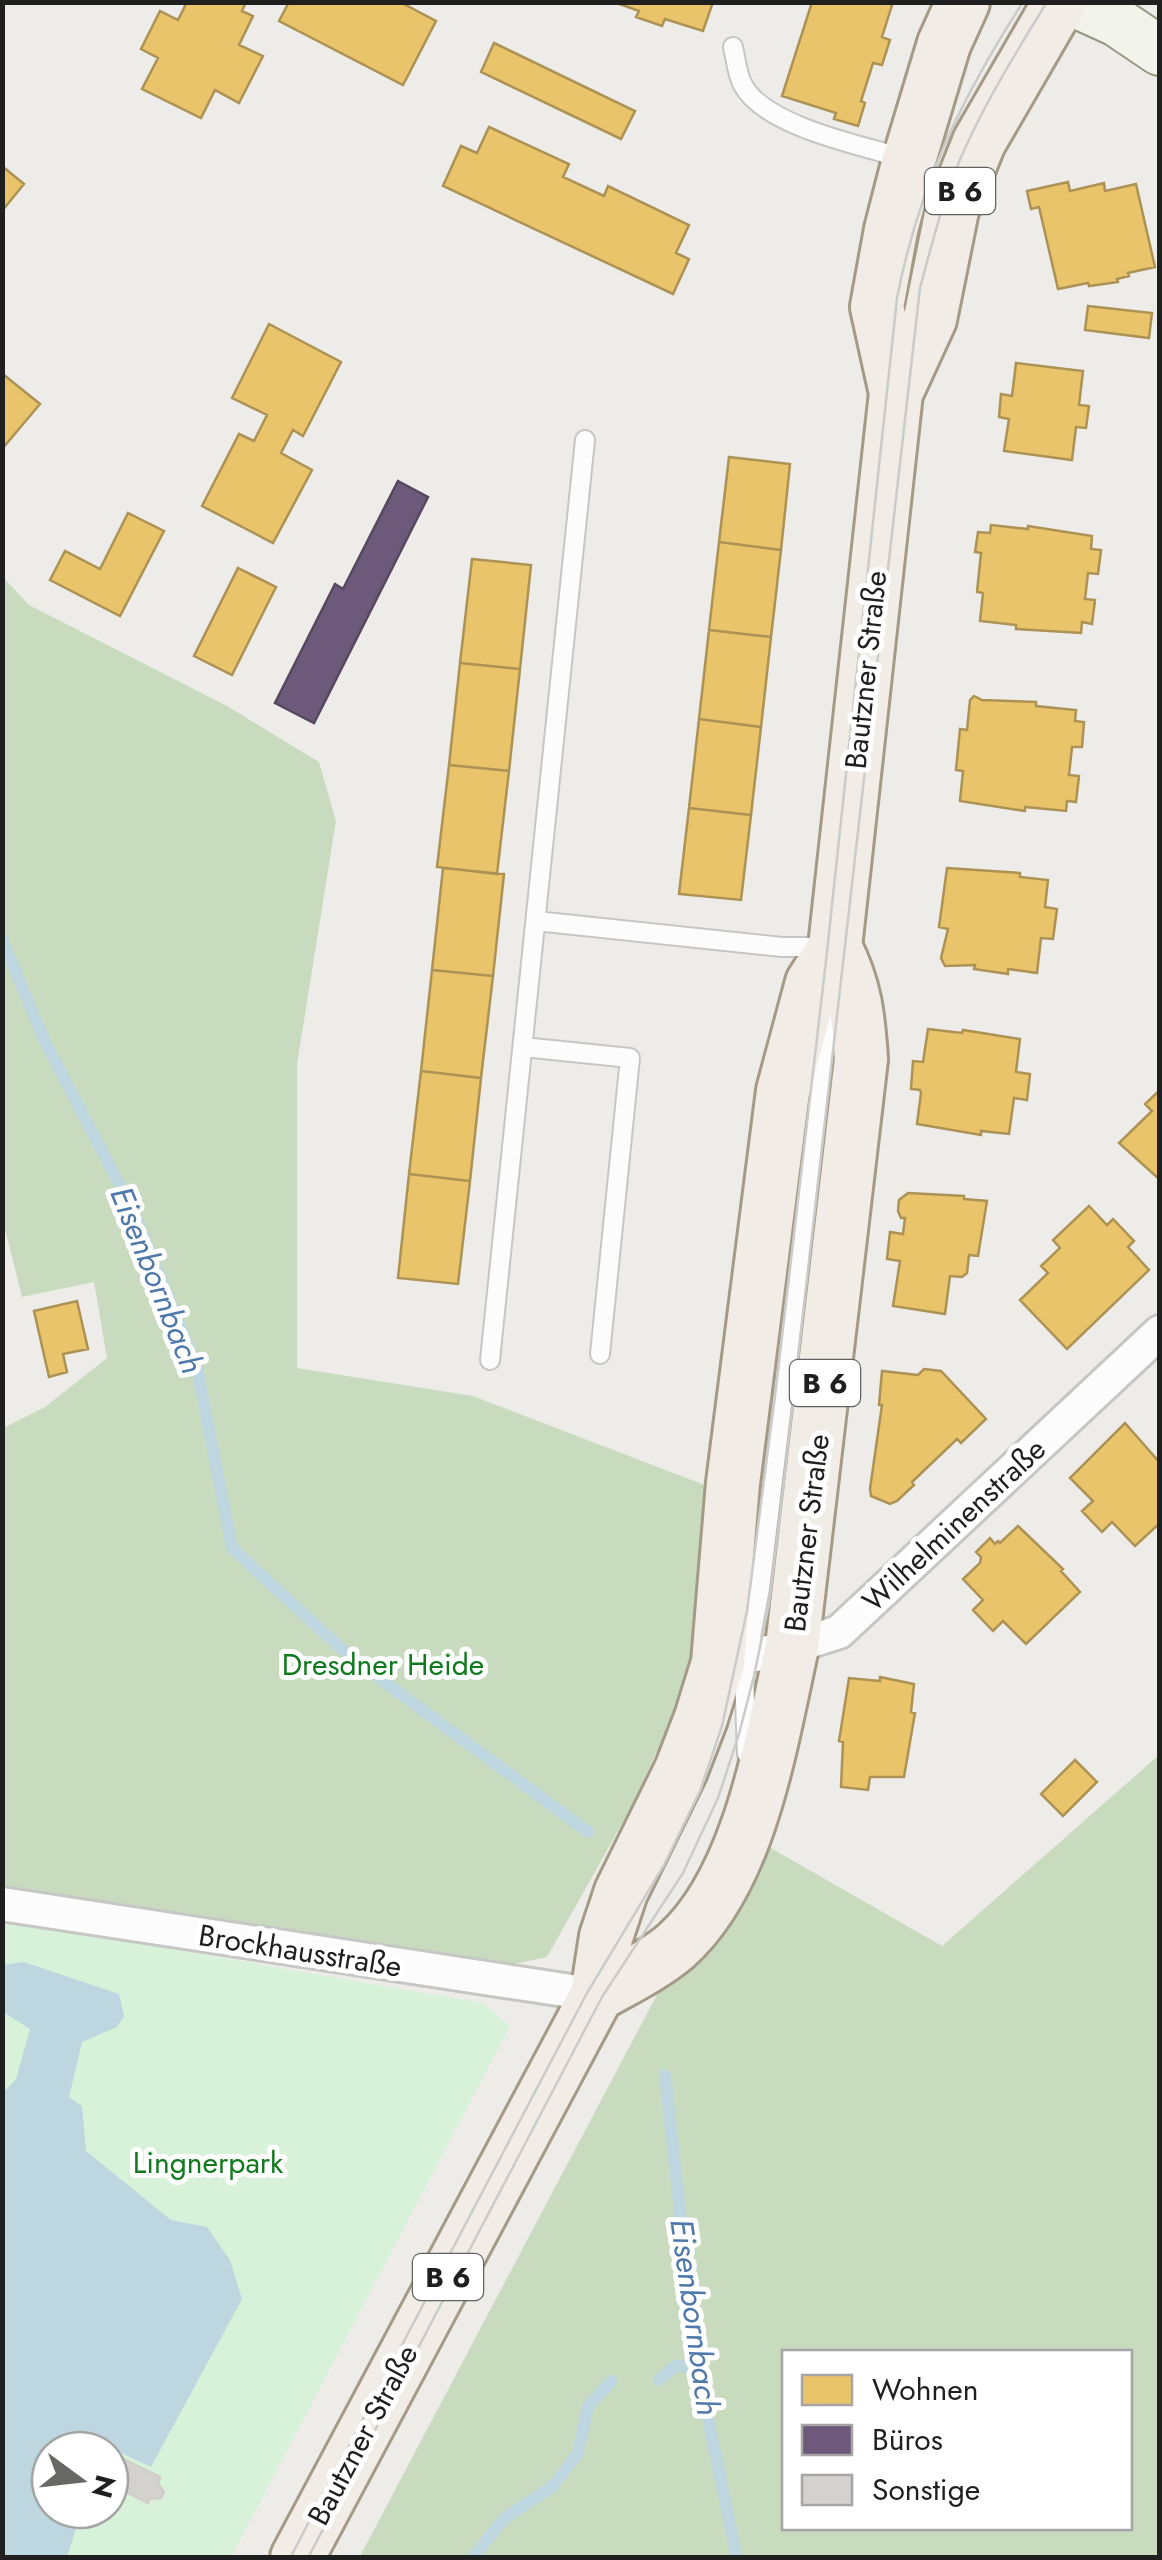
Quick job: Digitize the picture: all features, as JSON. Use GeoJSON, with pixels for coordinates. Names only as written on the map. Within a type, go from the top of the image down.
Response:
{"type":"FeatureCollection","features":[{"type":"Feature","properties":{"kind":"main road","name":"Bautzner Straße"},"geometry":{"type":"LineString","coordinates":[[896,393],[877,307],[909,160],[944,44],[963,2]]}},
{"type":"Feature","properties":{"kind":"main road","name":"Bautzner Straße"},"geometry":{"type":"LineString","coordinates":[[597,1995],[676,1946],[703,1916],[752,1820],[752,1655],[733,1483],[783,1091],[812,983],[835,946],[896,393],[930,319],[952,210],[979,142],[1060,2]]}},
{"type":"Feature","properties":{"kind":"main road"},"geometry":{"type":"LineString","coordinates":[[1073,2],[1117,22],[1160,50]]}},
{"type":"Feature","properties":{"kind":"main road","name":"Bautzner Straße"},"geometry":{"type":"LineString","coordinates":[[298,2558],[597,1995],[606,1937],[621,1892],[702,1718],[752,1655],[860,1059],[858,1006],[852,980],[835,946]]}},
{"type":"Feature","properties":{"kind":"street","name":"Wilhelminenstraße"},"geometry":{"type":"LineString","coordinates":[[752,1655],[839,1632],[1160,1332]]}},
{"type":"Feature","properties":{"kind":"street","name":"Brockhausstraße"},"geometry":{"type":"LineString","coordinates":[[2,1904],[597,1995]]}},
{"type":"Feature","properties":{"kind":"lane"},"geometry":{"type":"LineString","coordinates":[[734,48],[743,87],[774,114],[804,128],[909,160]]}},
{"type":"Feature","properties":{"kind":"lane"},"geometry":{"type":"LineString","coordinates":[[896,393],[904,326]]}},
{"type":"Feature","properties":{"kind":"lane"},"geometry":{"type":"LineString","coordinates":[[490,1360],[586,440]]}},
{"type":"Feature","properties":{"kind":"lane"},"geometry":{"type":"LineString","coordinates":[[536,921],[782,948],[835,946],[752,1655]]}},
{"type":"Feature","properties":{"kind":"lane"},"geometry":{"type":"LineString","coordinates":[[523,1047],[630,1058],[600,1354]]}},
{"type":"Feature","properties":{"kind":"lane"},"geometry":{"type":"LineString","coordinates":[[752,1655],[760,1588]]}},
{"type":"Feature","properties":{"kind":"green space","name":"Dresdner Heide"},"geometry":{"type":"Polygon","coordinates":[[[2,576],[29,605],[227,706],[319,762],[336,821],[297,1064],[297,1368],[473,1396],[715,1489],[698,1641],[680,1700],[632,1806],[547,1957],[500,1967],[3,1888],[3,1428],[45,1407],[107,1358],[94,1282],[22,1297],[3,1221],[2,576]]]}},
{"type":"Feature","properties":{"kind":"green space"},"geometry":{"type":"Polygon","coordinates":[[[1159,1755],[1159,2557],[359,2558],[743,1832],[942,1946],[1159,1755]]]}},
{"type":"Feature","properties":{"kind":"green space","name":"Lingnerpark"},"geometry":{"type":"Polygon","coordinates":[[[2,1920],[483,2003],[510,2026],[231,2557],[3,2557],[2,1920]]]}},
{"type":"Feature","properties":{"kind":"water"},"geometry":{"type":"Polygon","coordinates":[[[24,1962],[119,1994],[124,2016],[117,2027],[82,2042],[69,2097],[82,2106],[86,2151],[171,2220],[207,2227],[230,2260],[242,2299],[151,2467],[130,2457],[130,2430],[30,2430],[30,2530],[76,2530],[67,2557],[3,2557],[3,2093],[16,2079],[30,2029],[3,2012],[2,1965],[24,1962]]]}},
{"type":"Feature","properties":{"kind":"building: Wohnen"},"geometry":{"type":"Polygon","coordinates":[[[187,2],[246,2],[242,11],[253,16],[239,45],[263,56],[239,103],[215,90],[201,118],[142,89],[158,58],[141,49],[160,11],[178,20],[187,2]]]}},
{"type":"Feature","properties":{"kind":"building: Wohnen"},"geometry":{"type":"Polygon","coordinates":[[[289,2],[400,2],[436,21],[403,85],[279,21],[289,2]]]}},
{"type":"Feature","properties":{"kind":"building: Wohnen"},"geometry":{"type":"Polygon","coordinates":[[[614,2],[713,2],[703,31],[665,19],[662,26],[636,17],[639,11],[614,2]]]}},
{"type":"Feature","properties":{"kind":"building: Wohnen"},"geometry":{"type":"Polygon","coordinates":[[[812,2],[893,2],[882,37],[890,40],[882,65],[873,63],[858,126],[834,119],[836,113],[782,96],[812,2]]]}},
{"type":"Feature","properties":{"kind":"building: Wohnen"},"geometry":{"type":"Polygon","coordinates":[[[494,43],[635,111],[621,139],[481,72],[494,43]]]}},
{"type":"Feature","properties":{"kind":"building: Wohnen"},"geometry":{"type":"Polygon","coordinates":[[[489,127],[569,164],[563,177],[604,196],[608,186],[689,225],[676,253],[689,259],[673,294],[443,186],[461,146],[477,153],[489,127]]]}},
{"type":"Feature","properties":{"kind":"building: Wohnen"},"geometry":{"type":"Polygon","coordinates":[[[2,166],[24,184],[2,211],[2,166]]]}},
{"type":"Feature","properties":{"kind":"building: Wohnen"},"geometry":{"type":"Polygon","coordinates":[[[1068,182],[1070,191],[1104,183],[1105,191],[1136,184],[1155,267],[1128,273],[1118,282],[1058,289],[1039,207],[1031,209],[1027,191],[1068,182]]]}},
{"type":"Feature","properties":{"kind":"building: Wohnen"},"geometry":{"type":"Polygon","coordinates":[[[1088,306],[1152,313],[1149,338],[1085,330],[1088,306]]]}},
{"type":"Feature","properties":{"kind":"building: Wohnen"},"geometry":{"type":"Polygon","coordinates":[[[269,324],[341,362],[303,436],[293,430],[281,453],[312,470],[273,543],[202,506],[239,434],[254,441],[267,415],[232,398],[269,324]]]}},
{"type":"Feature","properties":{"kind":"building: Wohnen"},"geometry":{"type":"Polygon","coordinates":[[[1016,363],[1083,371],[1079,405],[1089,406],[1086,428],[1076,427],[1072,460],[1004,451],[1009,419],[999,417],[1001,394],[1012,396],[1016,363]]]}},
{"type":"Feature","properties":{"kind":"building: Wohnen"},"geometry":{"type":"Polygon","coordinates":[[[2,377],[40,404],[2,449],[2,377]]]}},
{"type":"Feature","properties":{"kind":"building: Wohnen"},"geometry":{"type":"Polygon","coordinates":[[[729,457],[790,464],[781,550],[719,542],[729,457]]]}},
{"type":"Feature","properties":{"kind":"building: Wohnen"},"geometry":{"type":"Polygon","coordinates":[[[128,513],[164,531],[120,616],[50,580],[65,551],[100,569],[128,513]]]}},
{"type":"Feature","properties":{"kind":"building: Wohnen"},"geometry":{"type":"Polygon","coordinates":[[[991,525],[1028,526],[1092,536],[1091,549],[1101,550],[1098,574],[1088,573],[1085,599],[1095,600],[1092,624],[1082,622],[1081,633],[1016,629],[1016,625],[980,621],[983,593],[977,592],[981,553],[975,552],[978,532],[990,533],[991,525]]]}},
{"type":"Feature","properties":{"kind":"building: Wohnen"},"geometry":{"type":"Polygon","coordinates":[[[719,542],[781,550],[771,637],[709,630],[719,542]]]}},
{"type":"Feature","properties":{"kind":"building: Wohnen"},"geometry":{"type":"Polygon","coordinates":[[[472,559],[531,565],[520,669],[460,663],[472,559]]]}},
{"type":"Feature","properties":{"kind":"building: Wohnen"},"geometry":{"type":"Polygon","coordinates":[[[238,568],[276,587],[232,675],[194,656],[238,568]]]}},
{"type":"Feature","properties":{"kind":"building: Wohnen"},"geometry":{"type":"Polygon","coordinates":[[[709,630],[771,637],[761,727],[699,719],[709,630]]]}},
{"type":"Feature","properties":{"kind":"building: Wohnen"},"geometry":{"type":"Polygon","coordinates":[[[460,663],[520,669],[509,771],[449,765],[460,663]]]}},
{"type":"Feature","properties":{"kind":"building: Wohnen"},"geometry":{"type":"Polygon","coordinates":[[[974,696],[1076,710],[1075,721],[1084,722],[1082,747],[1072,747],[1069,775],[1079,776],[1076,802],[1067,801],[1066,811],[1025,807],[1025,811],[960,801],[963,771],[956,770],[960,729],[967,730],[970,700],[974,696]]]}},
{"type":"Feature","properties":{"kind":"building: Wohnen"},"geometry":{"type":"Polygon","coordinates":[[[699,719],[761,727],[751,815],[689,808],[699,719]]]}},
{"type":"Feature","properties":{"kind":"building: Wohnen"},"geometry":{"type":"Polygon","coordinates":[[[449,765],[509,771],[497,874],[437,867],[449,765]]]}},
{"type":"Feature","properties":{"kind":"building: Wohnen"},"geometry":{"type":"Polygon","coordinates":[[[689,808],[751,815],[741,900],[679,894],[689,808]]]}},
{"type":"Feature","properties":{"kind":"building: Wohnen"},"geometry":{"type":"Polygon","coordinates":[[[443,868],[504,874],[493,976],[432,970],[443,868]]]}},
{"type":"Feature","properties":{"kind":"building: Wohnen"},"geometry":{"type":"Polygon","coordinates":[[[947,868],[1020,873],[1020,877],[1048,880],[1045,907],[1057,909],[1053,939],[1041,938],[1037,973],[1008,969],[1008,974],[974,969],[975,965],[945,966],[941,958],[948,929],[939,927],[947,868]]]}},
{"type":"Feature","properties":{"kind":"building: Wohnen"},"geometry":{"type":"Polygon","coordinates":[[[432,970],[493,976],[481,1078],[421,1071],[432,970]]]}},
{"type":"Feature","properties":{"kind":"building: Wohnen"},"geometry":{"type":"Polygon","coordinates":[[[928,1029],[1020,1039],[1016,1072],[1030,1074],[1027,1100],[1014,1098],[1009,1134],[981,1131],[981,1135],[917,1124],[921,1093],[911,1089],[913,1061],[923,1062],[928,1029]]]}},
{"type":"Feature","properties":{"kind":"building: Wohnen"},"geometry":{"type":"Polygon","coordinates":[[[421,1071],[481,1078],[470,1181],[409,1174],[421,1071]]]}},
{"type":"Feature","properties":{"kind":"building: Wohnen"},"geometry":{"type":"Polygon","coordinates":[[[1160,1090],[1160,1180],[1119,1143],[1152,1111],[1145,1104],[1160,1090]]]}},
{"type":"Feature","properties":{"kind":"building: Wohnen"},"geometry":{"type":"Polygon","coordinates":[[[409,1174],[470,1181],[458,1284],[398,1278],[409,1174]]]}},
{"type":"Feature","properties":{"kind":"building: Wohnen"},"geometry":{"type":"Polygon","coordinates":[[[908,1193],[987,1201],[978,1256],[969,1255],[967,1273],[962,1277],[950,1276],[945,1314],[893,1306],[900,1261],[887,1259],[890,1232],[903,1234],[905,1218],[898,1211],[899,1200],[908,1193]]]}},
{"type":"Feature","properties":{"kind":"building: Wohnen"},"geometry":{"type":"Polygon","coordinates":[[[1089,1206],[1107,1225],[1113,1219],[1134,1241],[1128,1247],[1149,1270],[1067,1349],[1020,1300],[1048,1273],[1041,1266],[1060,1248],[1053,1240],[1089,1206]]]}},
{"type":"Feature","properties":{"kind":"building: Wohnen"},"geometry":{"type":"Polygon","coordinates":[[[77,1301],[88,1349],[63,1354],[67,1372],[49,1377],[34,1311],[77,1301]]]}},
{"type":"Feature","properties":{"kind":"building: Wohnen"},"geometry":{"type":"Polygon","coordinates":[[[924,1369],[941,1371],[986,1419],[961,1443],[957,1439],[912,1482],[914,1485],[890,1504],[871,1496],[870,1489],[882,1405],[882,1371],[918,1375],[924,1369]]]}},
{"type":"Feature","properties":{"kind":"building: Wohnen"},"geometry":{"type":"Polygon","coordinates":[[[1125,1423],[1160,1463],[1160,1523],[1135,1546],[1112,1522],[1102,1532],[1082,1511],[1093,1501],[1070,1478],[1125,1423]]]}},
{"type":"Feature","properties":{"kind":"building: Wohnen"},"geometry":{"type":"Polygon","coordinates":[[[1018,1526],[1063,1569],[1080,1592],[1026,1644],[1003,1621],[993,1631],[973,1610],[983,1600],[963,1579],[980,1563],[976,1552],[990,1538],[995,1544],[1000,1543],[1018,1526]]]}},
{"type":"Feature","properties":{"kind":"building: Wohnen"},"geometry":{"type":"Polygon","coordinates":[[[880,1677],[914,1684],[911,1712],[915,1713],[904,1777],[870,1777],[868,1790],[841,1787],[843,1742],[839,1741],[849,1678],[880,1681],[880,1677]]]}},
{"type":"Feature","properties":{"kind":"building: Wohnen"},"geometry":{"type":"Polygon","coordinates":[[[1075,1760],[1097,1782],[1063,1816],[1041,1794],[1075,1760]]]}},
{"type":"Feature","properties":{"kind":"building: Büros"},"geometry":{"type":"Polygon","coordinates":[[[398,481],[428,497],[314,723],[275,703],[335,584],[343,589],[398,481]]]}},
{"type":"Feature","properties":{"kind":"building: Sonstige"},"geometry":{"type":"Polygon","coordinates":[[[130,2462],[160,2477],[158,2483],[164,2492],[161,2498],[149,2499],[148,2503],[130,2494],[130,2462]]]}},
{"type":"Feature","properties":{"kind":"waterway","name":"Eisenbornbach"},"geometry":{"type":"LineString","coordinates":[[2,939],[45,1042],[133,1210],[197,1368],[232,1548],[348,1655],[588,1832]]}},
{"type":"Feature","properties":{"kind":"waterway","name":"Eisenbornbach"},"geometry":{"type":"LineString","coordinates":[[665,2075],[697,2366],[737,2558]]}},
{"type":"Feature","properties":{"kind":"waterway"},"geometry":{"type":"LineString","coordinates":[[659,2380],[675,2366],[697,2366]]}},
{"type":"Feature","properties":{"kind":"waterway"},"geometry":{"type":"LineString","coordinates":[[472,2558],[505,2518],[553,2486],[578,2453],[588,2406],[612,2381]]}},
{"type":"Feature","properties":{"kind":"tram line"},"geometry":{"type":"LineString","coordinates":[[290,2558],[587,1993],[664,1865],[700,1791],[722,1726],[747,1611],[776,1388],[897,298],[917,218],[945,144],[980,73],[1023,2]]}},
{"type":"Feature","properties":{"kind":"tram line"},"geometry":{"type":"LineString","coordinates":[[308,2558],[602,1997],[683,1873],[718,1798],[739,1734],[769,1603],[920,288],[946,198],[966,146],[1047,2]]}}]}
